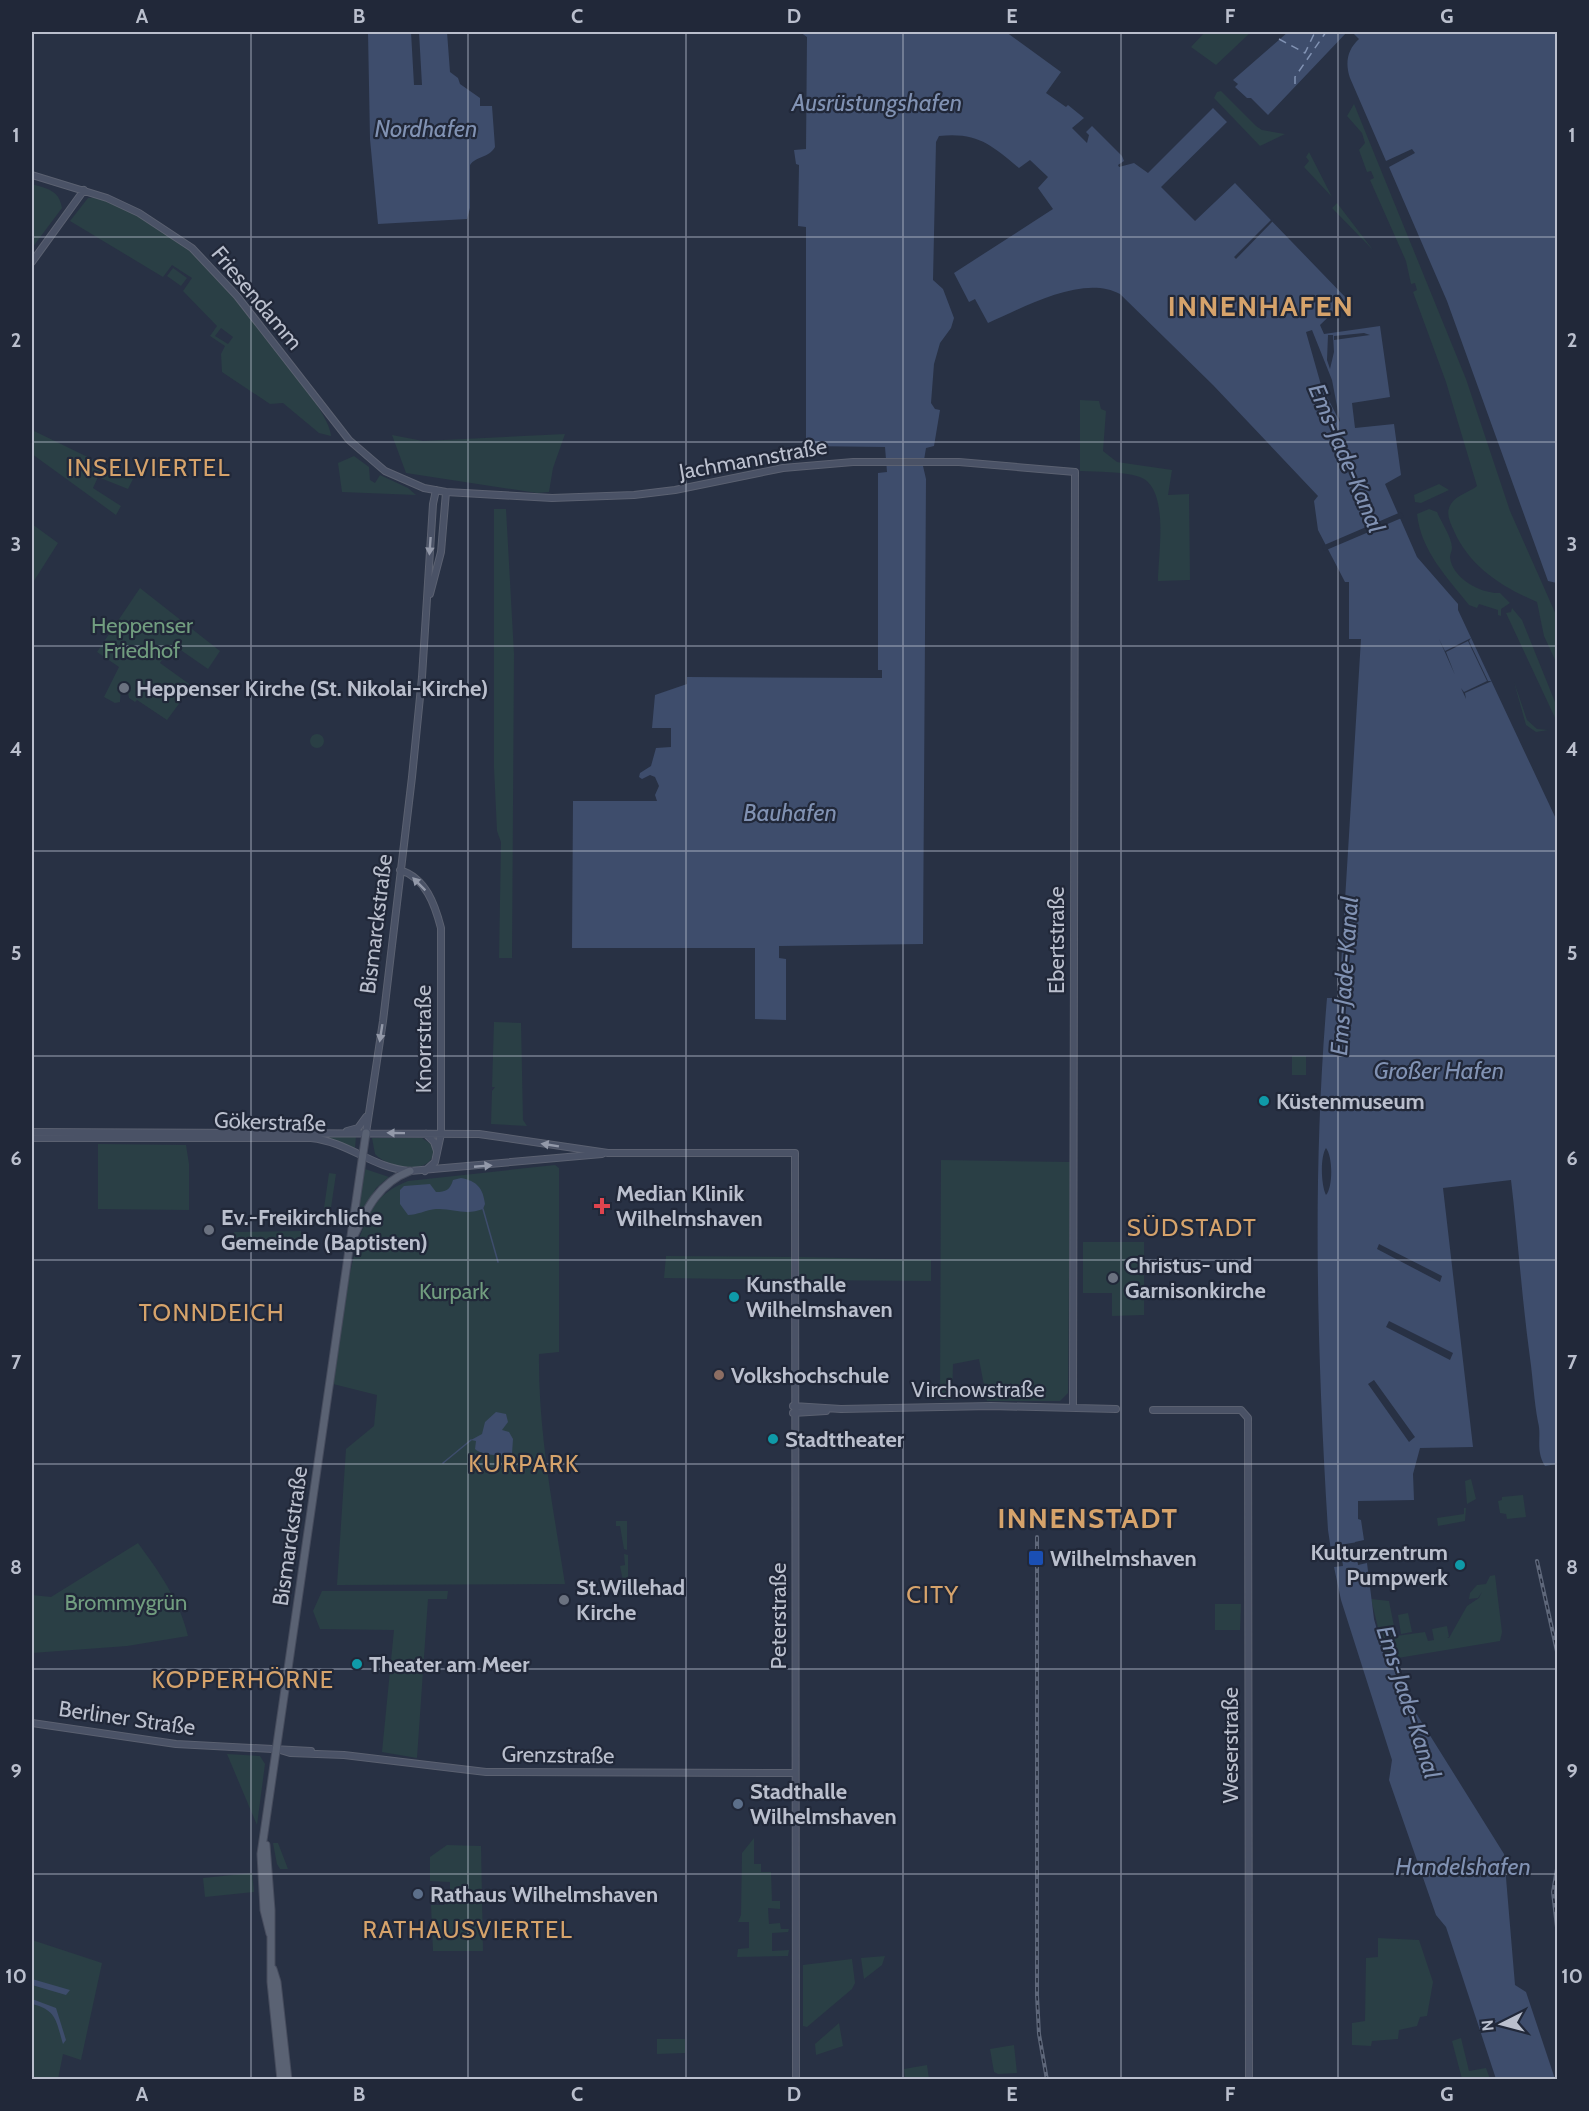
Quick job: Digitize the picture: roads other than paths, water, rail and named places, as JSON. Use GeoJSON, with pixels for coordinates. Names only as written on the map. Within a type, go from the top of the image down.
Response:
{"type":"FeatureCollection","features":[{"type":"Feature","properties":{"kind":"main road","name":"Friesendamm"},"geometry":{"type":"LineString","coordinates":[[32,175],[107,198],[139,213],[192,248],[237,296],[349,440],[385,471],[424,488],[436,490]]}},
{"type":"Feature","properties":{"kind":"main road"},"geometry":{"type":"LineString","coordinates":[[32,262],[84,190]]}},
{"type":"Feature","properties":{"kind":"main road","name":"Jachmannstraße"},"geometry":{"type":"LineString","coordinates":[[436,490],[552,498],[634,495],[675,490],[770,470],[860,462],[940,462],[1075,472]]}},
{"type":"Feature","properties":{"kind":"main road","name":"Ebertstraße"},"geometry":{"type":"LineString","coordinates":[[1073,1408],[1075,472]]}},
{"type":"Feature","properties":{"kind":"main road","name":"Friesendamm"},"geometry":{"type":"LineString","coordinates":[[424,488],[433,499]]}},
{"type":"Feature","properties":{"kind":"main road","name":"Bismarckstraße"},"geometry":{"type":"LineString","coordinates":[[281,2079],[271,1982],[270,1934],[262,1888],[261,1854],[383,1021],[422,677],[433,499],[436,490]]}},
{"type":"Feature","properties":{"kind":"main road","name":"Bismarckstraße"},"geometry":{"type":"LineString","coordinates":[[426,604],[440,560],[446,492]]}},
{"type":"Feature","properties":{"kind":"main road","name":"Knorrstraße"},"geometry":{"type":"LineString","coordinates":[[400,870],[417,880],[434,902],[441,942],[441,1134],[438,1155]]}},
{"type":"Feature","properties":{"kind":"main road"},"geometry":{"type":"LineString","coordinates":[[344,1133],[358,1128],[368,1114]]}},
{"type":"Feature","properties":{"kind":"main road","name":"Gökerstraße"},"geometry":{"type":"LineString","coordinates":[[32,1132],[489,1135],[608,1153]]}},
{"type":"Feature","properties":{"kind":"main road"},"geometry":{"type":"LineString","coordinates":[[424,1171],[432,1166],[438,1155],[435,1144],[426,1134]]}},
{"type":"Feature","properties":{"kind":"main road","name":"Gökerstraße"},"geometry":{"type":"LineString","coordinates":[[32,1137],[311,1138],[339,1143],[389,1168],[410,1171],[608,1153],[795,1153]]}},
{"type":"Feature","properties":{"kind":"main road","name":"Peterstraße"},"geometry":{"type":"LineString","coordinates":[[795,1153],[793,1410],[796,2079]]}},
{"type":"Feature","properties":{"kind":"main road","name":"Bismarckstraße"},"geometry":{"type":"LineString","coordinates":[[350,1246],[377,1192],[392,1179],[410,1171]]}},
{"type":"Feature","properties":{"kind":"main road","name":"Virchowstraße"},"geometry":{"type":"LineString","coordinates":[[793,1410],[1116,1409]]}},
{"type":"Feature","properties":{"kind":"main road","name":"Weserstraße"},"geometry":{"type":"LineString","coordinates":[[1153,1410],[1244,1411],[1249,1423],[1249,2079]]}},
{"type":"Feature","properties":{"kind":"main road","name":"Berliner Straße"},"geometry":{"type":"LineString","coordinates":[[32,1723],[164,1742],[277,1749]]}},
{"type":"Feature","properties":{"kind":"main road","name":"Grenzstraße"},"geometry":{"type":"LineString","coordinates":[[277,1749],[290,1753],[321,1754],[486,1773],[795,1773]]}},
{"type":"Feature","properties":{"kind":"main road","name":"Bismarckstraße"},"geometry":{"type":"LineString","coordinates":[[272,1965],[277,1982],[288,2079]]}},
{"type":"Feature","properties":{"kind":"water","name":"Nordhafen"},"geometry":{"type":"Polygon","coordinates":[[[368,32],[447,32],[450,72],[458,78],[460,84],[480,98],[480,106],[492,106],[495,147],[470,165],[470,208],[467,219],[378,224],[370,139],[368,32]]]}},
{"type":"Feature","properties":{"kind":"water"},"geometry":{"type":"Polygon","coordinates":[[[800,32],[1006,32],[1061,72],[1046,93],[1066,107],[1068,105],[1084,118],[1072,128],[1087,143],[1089,135],[1086,132],[1092,126],[1122,156],[1124,161],[1118,165],[1119,167],[1134,163],[1148,173],[1213,108],[1227,122],[1161,187],[1195,221],[1235,183],[1347,299],[1320,325],[1324,334],[1380,326],[1390,397],[1352,403],[1355,428],[1394,424],[1401,475],[1385,484],[1417,557],[1458,604],[1458,610],[1557,821],[1557,1464],[1545,1466],[1539,1449],[1539,1427],[1511,1180],[1443,1188],[1473,1447],[1420,1448],[1413,1474],[1414,1500],[1358,1501],[1358,1519],[1361,1520],[1364,1540],[1355,1542],[1356,1551],[1365,1550],[1365,1554],[1357,1556],[1358,1565],[1367,1563],[1374,1619],[1386,1663],[1405,1679],[1416,1713],[1504,1854],[1515,1985],[1526,1992],[1555,2079],[1496,2079],[1446,1927],[1436,1915],[1389,1780],[1392,1760],[1341,1600],[1334,1567],[1343,1566],[1342,1559],[1332,1557],[1328,1530],[1319,1330],[1319,1130],[1327,998],[1339,998],[1361,639],[1349,639],[1349,582],[1345,582],[1318,530],[1314,501],[1318,496],[1213,385],[1120,294],[1105,289],[1072,290],[1036,302],[988,323],[975,299],[969,302],[954,273],[1053,209],[1038,188],[1048,177],[1030,160],[1019,168],[992,147],[964,136],[939,136],[936,142],[933,280],[943,289],[954,318],[951,328],[940,343],[934,364],[931,403],[935,409],[940,410],[934,446],[926,448],[923,466],[926,479],[923,944],[779,946],[779,958],[786,959],[786,1020],[755,1019],[755,948],[572,948],[573,801],[657,801],[655,795],[659,786],[655,777],[650,775],[642,779],[639,777],[640,773],[651,766],[656,748],[671,747],[671,728],[652,728],[655,695],[687,684],[687,677],[882,678],[882,670],[878,670],[878,473],[887,472],[885,447],[806,446],[806,227],[798,226],[799,165],[796,164],[794,150],[806,149],[807,37],[800,32]],[[1312,330],[1306,332],[1321,385],[1340,422],[1332,380],[1312,330]],[[1364,333],[1334,336],[1334,340],[1370,335],[1364,333]],[[1328,335],[1327,360],[1330,369],[1334,352],[1333,335],[1328,335]],[[1326,1148],[1322,1164],[1326,1195],[1330,1186],[1331,1172],[1330,1158],[1326,1148]],[[1379,1244],[1377,1249],[1440,1282],[1442,1276],[1379,1244]],[[1389,1321],[1386,1327],[1450,1360],[1453,1353],[1389,1321]],[[1374,1380],[1368,1384],[1409,1442],[1415,1437],[1374,1380]]]}},
{"type":"Feature","properties":{"kind":"water"},"geometry":{"type":"Polygon","coordinates":[[[1288,32],[1347,32],[1268,115],[1251,98],[1247,98],[1235,87],[1238,84],[1233,80],[1288,32]]]}},
{"type":"Feature","properties":{"kind":"water"},"geometry":{"type":"Polygon","coordinates":[[[1352,32],[1557,32],[1557,583],[1548,581],[1447,301],[1389,167],[1415,153],[1412,149],[1386,161],[1350,78],[1348,57],[1359,39],[1352,32]]]}},
{"type":"Feature","properties":{"kind":"water"},"geometry":{"type":"Polygon","coordinates":[[[461,1178],[475,1183],[481,1190],[485,1204],[483,1209],[465,1212],[436,1209],[408,1215],[400,1204],[400,1190],[404,1186],[430,1184],[436,1192],[442,1192],[449,1188],[453,1180],[461,1178]]]}},
{"type":"Feature","properties":{"kind":"water"},"geometry":{"type":"Polygon","coordinates":[[[496,1412],[506,1414],[508,1422],[502,1430],[509,1432],[513,1439],[512,1454],[482,1453],[475,1449],[476,1441],[471,1440],[482,1434],[485,1422],[496,1412]]]}},
{"type":"Feature","properties":{"kind":"water"},"geometry":{"type":"Polygon","coordinates":[[[32,1979],[70,1990],[66,1995],[32,1985],[32,1979]]]}},
{"type":"Feature","properties":{"kind":"water"},"geometry":{"type":"Polygon","coordinates":[[[32,1999],[56,2008],[66,2040],[63,2044],[57,2023],[51,2013],[32,2004],[32,1999]]]}},
{"type":"Feature","properties":{"kind":"waterway"},"geometry":{"type":"LineString","coordinates":[[483,1209],[498,1262]]}},
{"type":"Feature","properties":{"kind":"waterway"},"geometry":{"type":"LineString","coordinates":[[443,1463],[471,1440]]}},
{"type":"Feature","properties":{"kind":"railway"},"geometry":{"type":"LineString","coordinates":[[1037,1537],[1037,1996],[1039,2034],[1047,2080]]}},
{"type":"Feature","properties":{"kind":"railway"},"geometry":{"type":"LineString","coordinates":[[1537,1561],[1558,1656]]}},
{"type":"Feature","properties":{"kind":"railway"},"geometry":{"type":"LineString","coordinates":[[1557,1654],[1558,1672]]}},
{"type":"Feature","properties":{"kind":"railway"},"geometry":{"type":"LineString","coordinates":[[1558,1863],[1553,1892],[1558,1936]]}},
{"type":"Feature","properties":{"kind":"railway"},"geometry":{"type":"LineString","coordinates":[[1558,1956],[1558,1979]]}},
{"type":"Feature","properties":{"kind":"place","name":"Heppenser Kirche (St. Nikolai-Kirche)"},"geometry":{"type":"Point","coordinates":[124,688]}},
{"type":"Feature","properties":{"kind":"place","name":"Küstenmuseum"},"geometry":{"type":"Point","coordinates":[1264,1101]}},
{"type":"Feature","properties":{"kind":"place","name":"Median Klinik Wilhelmshaven"},"geometry":{"type":"Point","coordinates":[602,1206]}},
{"type":"Feature","properties":{"kind":"place","name":"Ev.-Freikirchliche Gemeinde (Baptisten)"},"geometry":{"type":"Point","coordinates":[209,1230]}},
{"type":"Feature","properties":{"kind":"place","name":"Christus- und Garnisonkirche"},"geometry":{"type":"Point","coordinates":[1113,1278]}},
{"type":"Feature","properties":{"kind":"place","name":"Kunsthalle Wilhelmshaven"},"geometry":{"type":"Point","coordinates":[734,1297]}},
{"type":"Feature","properties":{"kind":"place","name":"Volkshochschule"},"geometry":{"type":"Point","coordinates":[719,1375]}},
{"type":"Feature","properties":{"kind":"place","name":"Stadttheater"},"geometry":{"type":"Point","coordinates":[773,1439]}},
{"type":"Feature","properties":{"kind":"place","name":"Wilhelmshaven"},"geometry":{"type":"Point","coordinates":[1036,1558]}},
{"type":"Feature","properties":{"kind":"place","name":"Kulturzentrum Pumpwerk"},"geometry":{"type":"Point","coordinates":[1460,1565]}},
{"type":"Feature","properties":{"kind":"place","name":"St.Willehad Kirche"},"geometry":{"type":"Point","coordinates":[564,1600]}},
{"type":"Feature","properties":{"kind":"place","name":"Theater am Meer"},"geometry":{"type":"Point","coordinates":[357,1664]}},
{"type":"Feature","properties":{"kind":"place","name":"Stadthalle Wilhelmshaven"},"geometry":{"type":"Point","coordinates":[738,1804]}},
{"type":"Feature","properties":{"kind":"place","name":"Rathaus Wilhelmshaven"},"geometry":{"type":"Point","coordinates":[418,1894]}},
{"type":"Feature","properties":{"kind":"district","name":"INNENHAFEN"},"geometry":{"type":"Point","coordinates":[1261,306]}},
{"type":"Feature","properties":{"kind":"district","name":"INSELVIERTEL"},"geometry":{"type":"Point","coordinates":[149,467]}},
{"type":"Feature","properties":{"kind":"district","name":"SÜDSTADT"},"geometry":{"type":"Point","coordinates":[1192,1227]}},
{"type":"Feature","properties":{"kind":"district","name":"TONNDEICH"},"geometry":{"type":"Point","coordinates":[212,1312]}},
{"type":"Feature","properties":{"kind":"district","name":"KURPARK"},"geometry":{"type":"Point","coordinates":[524,1463]}},
{"type":"Feature","properties":{"kind":"district","name":"INNENSTADT"},"geometry":{"type":"Point","coordinates":[1088,1518]}},
{"type":"Feature","properties":{"kind":"district","name":"CITY"},"geometry":{"type":"Point","coordinates":[933,1594]}},
{"type":"Feature","properties":{"kind":"district","name":"KOPPERHÖRNE"},"geometry":{"type":"Point","coordinates":[243,1679]}},
{"type":"Feature","properties":{"kind":"district","name":"RATHAUSVIERTEL"},"geometry":{"type":"Point","coordinates":[468,1929]}},
{"type":"Feature","properties":{"kind":"water label","name":"Ausrüstungshafen"},"geometry":{"type":"Point","coordinates":[877,102]}},
{"type":"Feature","properties":{"kind":"water label","name":"Ems-Jade-Kanal"},"geometry":{"type":"Point","coordinates":[1347,458]}},
{"type":"Feature","properties":{"kind":"water label","name":"Bauhafen"},"geometry":{"type":"Point","coordinates":[790,812]}},
{"type":"Feature","properties":{"kind":"water label","name":"Ems-Jade-Kanal"},"geometry":{"type":"Point","coordinates":[1344,976]}},
{"type":"Feature","properties":{"kind":"water label","name":"Großer Hafen"},"geometry":{"type":"Point","coordinates":[1439,1070]}},
{"type":"Feature","properties":{"kind":"water label","name":"Ems-Jade-Kanal"},"geometry":{"type":"Point","coordinates":[1409,1702]}},
{"type":"Feature","properties":{"kind":"water label","name":"Handelshafen"},"geometry":{"type":"Point","coordinates":[1463,1866]}},
{"type":"Feature","properties":{"kind":"park label","name":"Heppenser Friedhof"},"geometry":{"type":"Point","coordinates":[142,638]}},
{"type":"Feature","properties":{"kind":"park label","name":"Kurpark"},"geometry":{"type":"Point","coordinates":[454,1291]}},
{"type":"Feature","properties":{"kind":"park label","name":"Brommygrün"},"geometry":{"type":"Point","coordinates":[126,1602]}}]}
